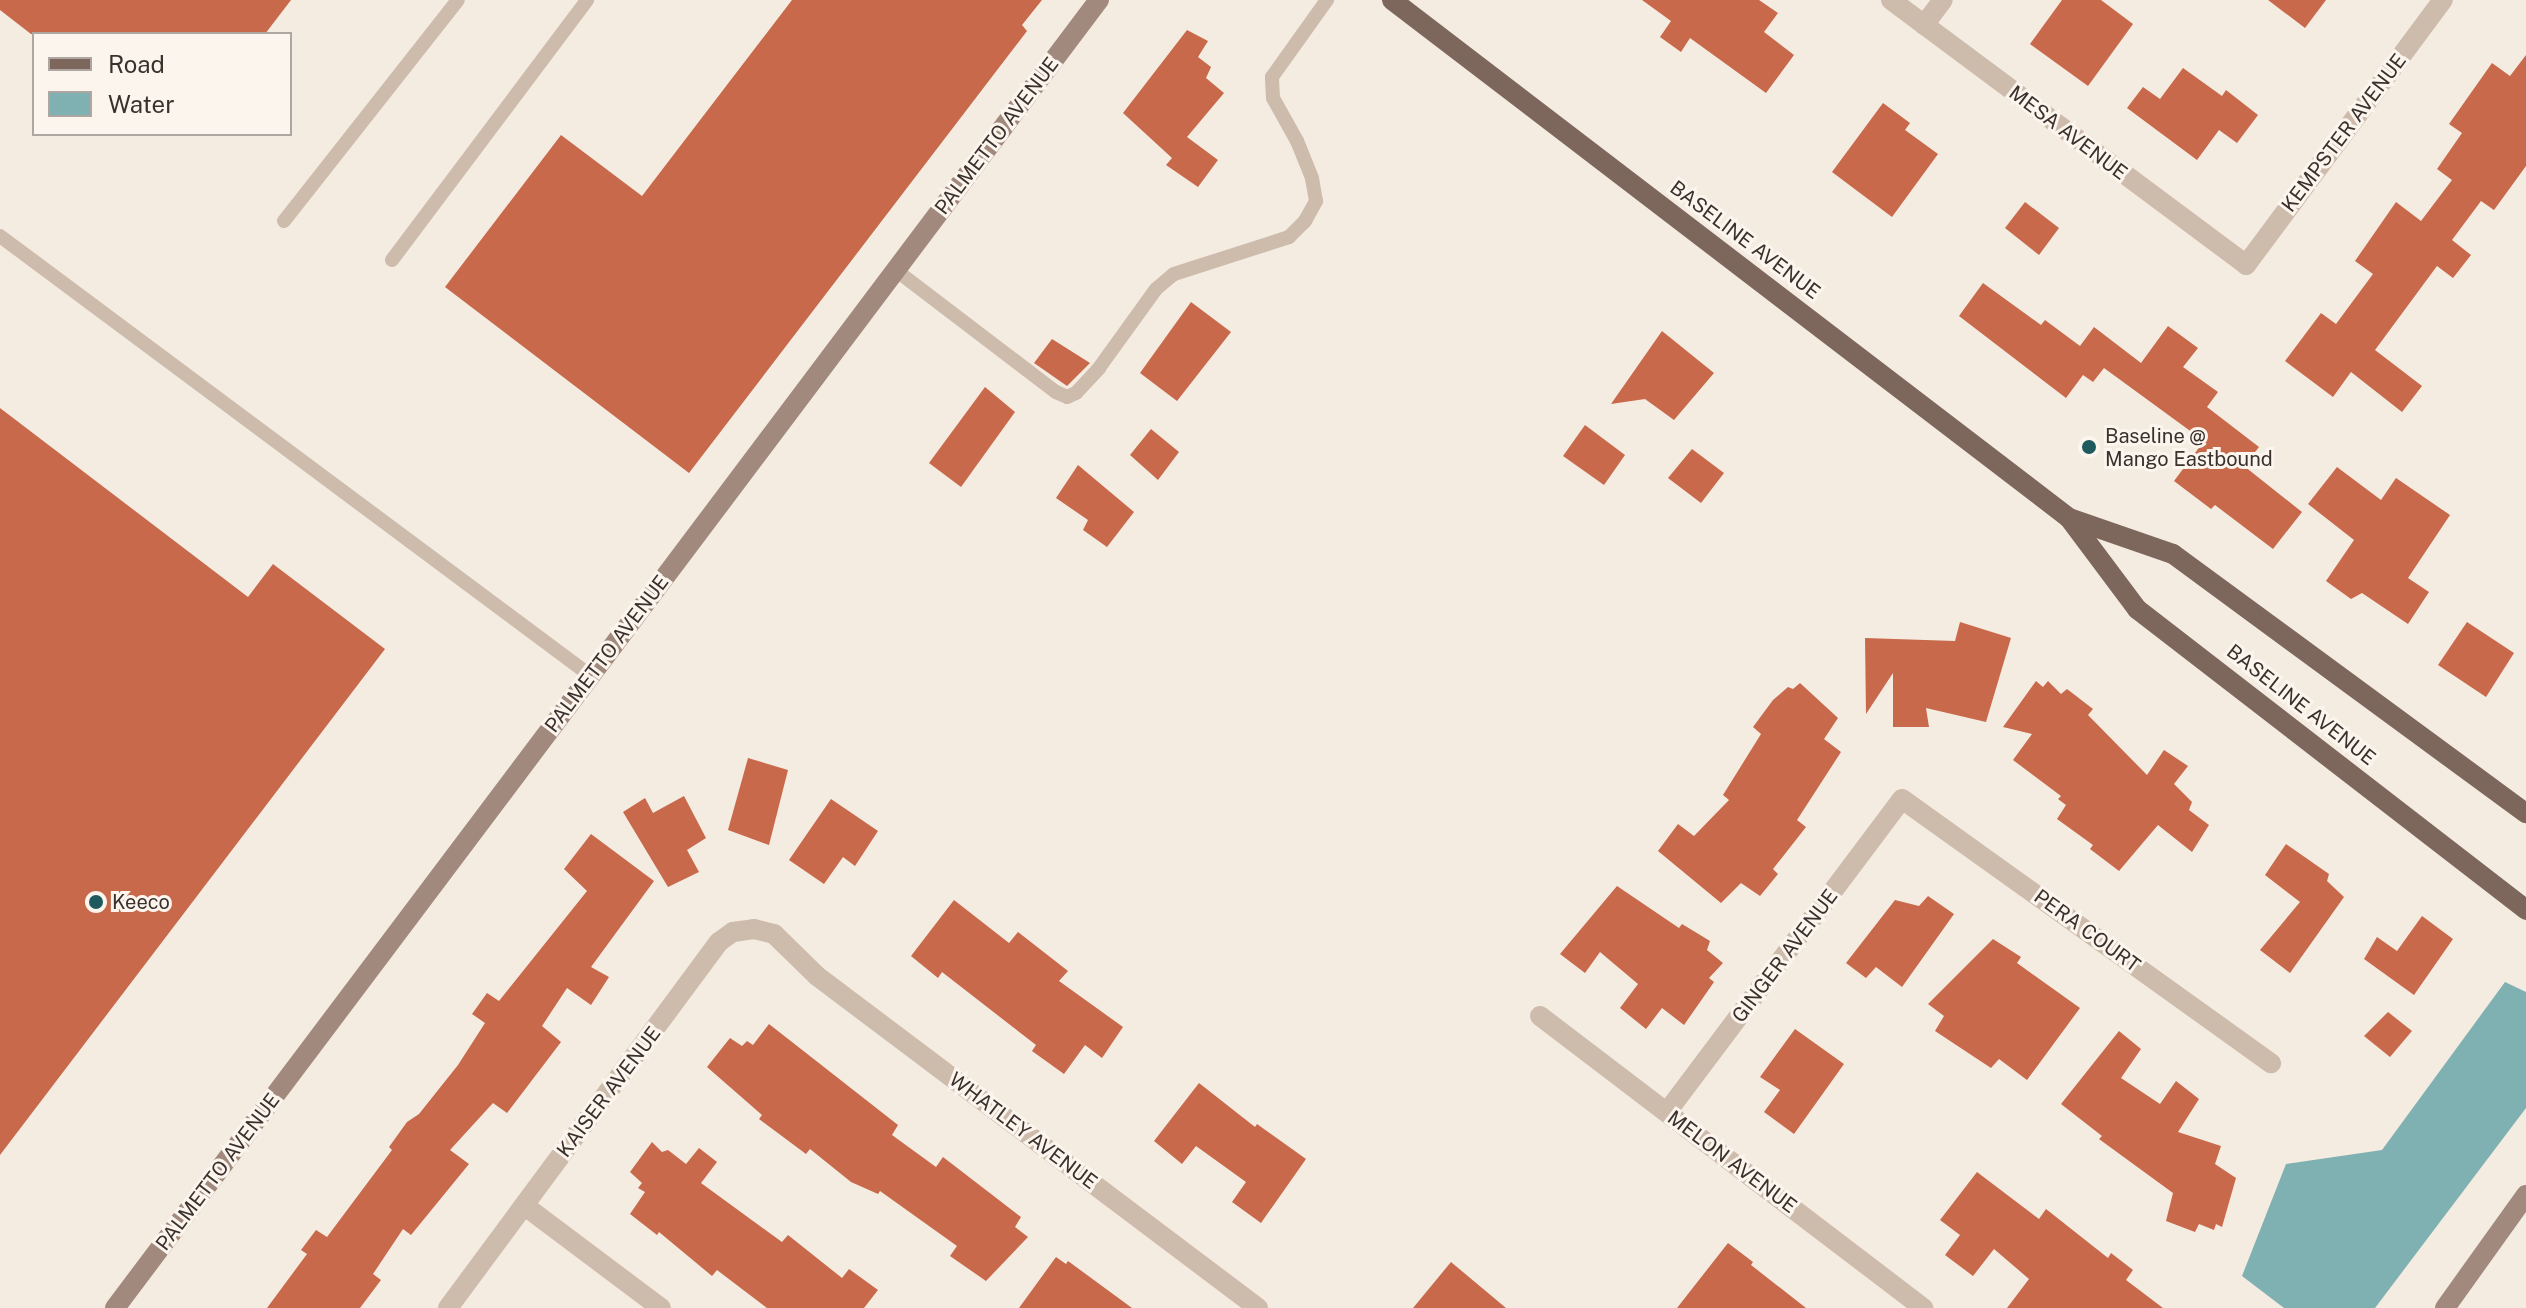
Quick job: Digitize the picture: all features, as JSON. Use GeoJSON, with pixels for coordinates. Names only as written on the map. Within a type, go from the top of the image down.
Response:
{"type":"FeatureCollection","features":[{"type":"Feature","properties":{"kind":"main road","name":"BASELINE AVENUE"},"geometry":{"type":"LineString","coordinates":[[1392,0],[2069,518],[2137,609],[2526,910]]}},
{"type":"Feature","properties":{"kind":"main road","name":"BASELINE AVENUE"},"geometry":{"type":"LineString","coordinates":[[2069,518],[2173,554],[2526,813]]}},
{"type":"Feature","properties":{"kind":"street","name":"PALMETTO AVENUE"},"geometry":{"type":"LineString","coordinates":[[115,1308],[1099,0]]}},
{"type":"Feature","properties":{"kind":"street","name":"MESA AVENUE"},"geometry":{"type":"LineString","coordinates":[[1891,0],[2246,265]]}},
{"type":"Feature","properties":{"kind":"street"},"geometry":{"type":"LineString","coordinates":[[1924,25],[1943,0]]}},
{"type":"Feature","properties":{"kind":"street","name":"KEMPSTER AVENUE"},"geometry":{"type":"LineString","coordinates":[[2246,265],[2443,0]]}},
{"type":"Feature","properties":{"kind":"street","name":"PERA COURT"},"geometry":{"type":"LineString","coordinates":[[1902,799],[2271,1063]]}},
{"type":"Feature","properties":{"kind":"street","name":"GINGER AVENUE"},"geometry":{"type":"LineString","coordinates":[[1667,1112],[1902,799]]}},
{"type":"Feature","properties":{"kind":"street","name":"KAISER AVENUE"},"geometry":{"type":"LineString","coordinates":[[448,1308],[719,942],[733,932],[754,929],[774,934],[791,951]]}},
{"type":"Feature","properties":{"kind":"street","name":"WHATLEY AVENUE"},"geometry":{"type":"LineString","coordinates":[[791,951],[817,976],[1258,1308]]}},
{"type":"Feature","properties":{"kind":"street","name":"MELON AVENUE"},"geometry":{"type":"LineString","coordinates":[[1540,1016],[1923,1308]]}},
{"type":"Feature","properties":{"kind":"street"},"geometry":{"type":"LineString","coordinates":[[2445,1308],[2526,1195]]}},
{"type":"Feature","properties":{"kind":"street"},"geometry":{"type":"LineString","coordinates":[[525,1206],[661,1308]]}},
{"type":"Feature","properties":{"kind":"lane"},"geometry":{"type":"LineString","coordinates":[[284,221],[458,0]]}},
{"type":"Feature","properties":{"kind":"lane"},"geometry":{"type":"LineString","coordinates":[[392,260],[587,0]]}},
{"type":"Feature","properties":{"kind":"lane"},"geometry":{"type":"LineString","coordinates":[[897,271],[1056,392],[1067,397],[1076,393],[1099,368],[1156,289],[1174,274],[1289,237],[1305,221],[1316,201],[1312,178],[1297,141],[1273,98],[1272,77],[1327,0]]}},
{"type":"Feature","properties":{"kind":"lane"},"geometry":{"type":"LineString","coordinates":[[0,236],[591,676]]}},
{"type":"Feature","properties":{"kind":"water"},"geometry":{"type":"Polygon","coordinates":[[[2505,982],[2526,992],[2526,1108],[2375,1308],[2284,1308],[2242,1276],[2286,1164],[2382,1150],[2505,982]]]}},
{"type":"Feature","properties":{"kind":"building"},"geometry":{"type":"Polygon","coordinates":[[[0,0],[291,0],[267,32],[31,34],[0,10],[0,0]]]}},
{"type":"Feature","properties":{"kind":"building"},"geometry":{"type":"Polygon","coordinates":[[[792,0],[1042,0],[1022,25],[1027,31],[689,473],[445,287],[561,135],[642,196],[792,0]]]}},
{"type":"Feature","properties":{"kind":"building"},"geometry":{"type":"Polygon","coordinates":[[[1642,0],[1759,0],[1778,13],[1764,32],[1794,55],[1766,93],[1690,38],[1681,52],[1660,37],[1671,21],[1642,0]]]}},
{"type":"Feature","properties":{"kind":"building"},"geometry":{"type":"Polygon","coordinates":[[[2062,0],[2101,0],[2133,24],[2088,86],[2030,44],[2062,0]]]}},
{"type":"Feature","properties":{"kind":"building"},"geometry":{"type":"Polygon","coordinates":[[[2268,0],[2326,0],[2305,28],[2268,0]]]}},
{"type":"Feature","properties":{"kind":"building"},"geometry":{"type":"Polygon","coordinates":[[[1187,30],[1208,41],[1198,57],[1211,67],[1206,78],[1224,93],[1187,137],[1218,160],[1198,187],[1166,165],[1172,158],[1123,113],[1187,30]]]}},
{"type":"Feature","properties":{"kind":"building"},"geometry":{"type":"Polygon","coordinates":[[[2526,55],[2526,166],[2494,210],[2481,201],[2452,240],[2471,255],[2453,278],[2437,266],[2375,350],[2422,386],[2402,412],[2351,372],[2333,397],[2285,361],[2321,313],[2336,324],[2373,274],[2355,261],[2396,202],[2421,221],[2452,180],[2437,169],[2462,133],[2449,124],[2492,63],[2510,76],[2526,55]]]}},
{"type":"Feature","properties":{"kind":"building"},"geometry":{"type":"Polygon","coordinates":[[[2183,68],[2222,96],[2226,90],[2258,115],[2237,143],[2219,130],[2197,160],[2127,108],[2143,87],[2160,99],[2183,68]]]}},
{"type":"Feature","properties":{"kind":"building"},"geometry":{"type":"Polygon","coordinates":[[[1883,103],[1910,123],[1905,130],[1938,154],[1892,217],[1832,172],[1883,103]]]}},
{"type":"Feature","properties":{"kind":"building"},"geometry":{"type":"Polygon","coordinates":[[[2025,202],[2059,228],[2039,255],[2005,228],[2025,202]]]}},
{"type":"Feature","properties":{"kind":"building"},"geometry":{"type":"Polygon","coordinates":[[[1983,283],[2041,325],[2045,320],[2080,346],[2094,327],[2141,363],[2168,326],[2198,348],[2183,367],[2218,392],[2207,407],[2259,447],[2244,466],[2302,512],[2273,549],[2215,505],[2211,509],[2174,481],[2204,441],[2104,368],[2093,382],[2083,375],[2066,398],[1959,316],[1983,283]]]}},
{"type":"Feature","properties":{"kind":"building"},"geometry":{"type":"Polygon","coordinates":[[[1191,302],[1231,332],[1177,401],[1140,373],[1191,302]]]}},
{"type":"Feature","properties":{"kind":"building"},"geometry":{"type":"Polygon","coordinates":[[[1662,331],[1714,373],[1674,420],[1645,399],[1611,404],[1662,331]]]}},
{"type":"Feature","properties":{"kind":"building"},"geometry":{"type":"Polygon","coordinates":[[[1052,339],[1090,363],[1067,386],[1034,363],[1052,339]]]}},
{"type":"Feature","properties":{"kind":"building"},"geometry":{"type":"Polygon","coordinates":[[[985,387],[1015,412],[961,487],[929,463],[985,387]]]}},
{"type":"Feature","properties":{"kind":"building","name":"Keeco"},"geometry":{"type":"Polygon","coordinates":[[[0,408],[248,597],[273,564],[385,649],[0,1155],[0,408]]]}},
{"type":"Feature","properties":{"kind":"building"},"geometry":{"type":"Polygon","coordinates":[[[1585,425],[1625,455],[1604,485],[1563,456],[1585,425]]]}},
{"type":"Feature","properties":{"kind":"building"},"geometry":{"type":"Polygon","coordinates":[[[1151,429],[1179,452],[1158,480],[1130,455],[1151,429]]]}},
{"type":"Feature","properties":{"kind":"building"},"geometry":{"type":"Polygon","coordinates":[[[1692,449],[1724,473],[1701,503],[1668,478],[1692,449]]]}},
{"type":"Feature","properties":{"kind":"building"},"geometry":{"type":"Polygon","coordinates":[[[1078,465],[1134,512],[1107,547],[1083,530],[1088,520],[1056,498],[1078,465]]]}},
{"type":"Feature","properties":{"kind":"building"},"geometry":{"type":"Polygon","coordinates":[[[2337,467],[2381,500],[2396,478],[2450,515],[2408,578],[2429,592],[2408,624],[2362,593],[2351,599],[2326,581],[2354,540],[2308,504],[2337,467]]]}},
{"type":"Feature","properties":{"kind":"building"},"geometry":{"type":"Polygon","coordinates":[[[1960,622],[2011,638],[1986,722],[1926,708],[1929,727],[1893,727],[1893,673],[1866,714],[1865,638],[1955,641],[1960,622]]]}},
{"type":"Feature","properties":{"kind":"building"},"geometry":{"type":"Polygon","coordinates":[[[2467,622],[2514,653],[2486,697],[2438,665],[2467,622]]]}},
{"type":"Feature","properties":{"kind":"building"},"geometry":{"type":"Polygon","coordinates":[[[2036,681],[2043,687],[2048,681],[2061,694],[2067,689],[2093,709],[2088,715],[2147,775],[2164,750],[2188,766],[2174,784],[2192,802],[2189,810],[2209,825],[2192,852],[2158,825],[2119,871],[2090,849],[2093,845],[2057,819],[2066,805],[2058,799],[2061,796],[2013,760],[2032,734],[2003,727],[2036,681]]]}},
{"type":"Feature","properties":{"kind":"building"},"geometry":{"type":"Polygon","coordinates":[[[1800,683],[1838,718],[1824,739],[1841,752],[1797,820],[1806,827],[1773,869],[1778,874],[1760,896],[1741,883],[1721,903],[1658,851],[1678,824],[1694,836],[1729,800],[1723,795],[1761,734],[1753,727],[1773,700],[1788,687],[1793,689],[1800,683]]]}},
{"type":"Feature","properties":{"kind":"building"},"geometry":{"type":"Polygon","coordinates":[[[748,758],[788,770],[769,845],[728,830],[748,758]]]}},
{"type":"Feature","properties":{"kind":"building"},"geometry":{"type":"Polygon","coordinates":[[[684,796],[706,838],[687,850],[699,872],[668,887],[623,812],[645,798],[653,813],[684,796]]]}},
{"type":"Feature","properties":{"kind":"building"},"geometry":{"type":"Polygon","coordinates":[[[831,799],[878,831],[855,866],[843,857],[824,884],[789,860],[831,799]]]}},
{"type":"Feature","properties":{"kind":"building"},"geometry":{"type":"Polygon","coordinates":[[[591,834],[654,881],[591,967],[609,977],[591,1005],[567,988],[542,1026],[561,1042],[507,1113],[493,1103],[450,1150],[469,1164],[411,1235],[403,1229],[373,1274],[381,1280],[360,1308],[267,1308],[307,1254],[301,1250],[316,1230],[327,1237],[392,1150],[389,1147],[407,1122],[419,1114],[458,1065],[485,1023],[472,1014],[487,993],[499,1001],[587,891],[564,869],[591,834]]]}},
{"type":"Feature","properties":{"kind":"building"},"geometry":{"type":"Polygon","coordinates":[[[2286,844],[2329,874],[2327,881],[2344,897],[2290,973],[2260,950],[2300,902],[2265,875],[2286,844]]]}},
{"type":"Feature","properties":{"kind":"building"},"geometry":{"type":"Polygon","coordinates":[[[1617,886],[1679,928],[1682,924],[1710,941],[1707,950],[1723,963],[1709,978],[1714,982],[1684,1025],[1662,1008],[1646,1029],[1620,1008],[1638,984],[1600,952],[1585,973],[1560,954],[1617,886]]]}},
{"type":"Feature","properties":{"kind":"building"},"geometry":{"type":"Polygon","coordinates":[[[1928,896],[1954,914],[1902,987],[1876,967],[1866,978],[1846,963],[1895,900],[1919,906],[1928,896]]]}},
{"type":"Feature","properties":{"kind":"building"},"geometry":{"type":"Polygon","coordinates":[[[954,900],[1009,943],[1018,932],[1068,971],[1059,981],[1123,1027],[1102,1058],[1085,1045],[1064,1074],[1032,1051],[1036,1045],[942,972],[938,978],[911,956],[954,900]]]}},
{"type":"Feature","properties":{"kind":"building"},"geometry":{"type":"Polygon","coordinates":[[[2422,916],[2453,939],[2414,995],[2364,959],[2377,937],[2397,951],[2422,916]]]}},
{"type":"Feature","properties":{"kind":"building"},"geometry":{"type":"Polygon","coordinates":[[[1993,939],[2021,957],[2017,963],[2080,1008],[2027,1080],[1999,1059],[1991,1068],[1935,1031],[1944,1016],[1928,1004],[1993,939]]]}},
{"type":"Feature","properties":{"kind":"building"},"geometry":{"type":"Polygon","coordinates":[[[2388,1012],[2412,1031],[2390,1057],[2364,1036],[2388,1012]]]}},
{"type":"Feature","properties":{"kind":"building"},"geometry":{"type":"Polygon","coordinates":[[[769,1024],[898,1125],[892,1135],[936,1167],[943,1157],[1021,1217],[1015,1227],[1028,1237],[986,1281],[950,1256],[957,1246],[880,1191],[878,1194],[851,1182],[810,1149],[806,1154],[759,1119],[762,1115],[707,1067],[730,1038],[742,1046],[747,1041],[753,1045],[769,1024]]]}},
{"type":"Feature","properties":{"kind":"building"},"geometry":{"type":"Polygon","coordinates":[[[1795,1029],[1844,1064],[1794,1134],[1764,1112],[1780,1090],[1760,1077],[1795,1029]]]}},
{"type":"Feature","properties":{"kind":"building"},"geometry":{"type":"Polygon","coordinates":[[[2119,1031],[2141,1049],[2121,1078],[2160,1104],[2176,1081],[2199,1099],[2178,1132],[2221,1146],[2215,1164],[2236,1178],[2222,1227],[2216,1224],[2214,1230],[2199,1224],[2195,1232],[2166,1221],[2173,1193],[2099,1139],[2102,1136],[2061,1104],[2119,1031]]]}},
{"type":"Feature","properties":{"kind":"building"},"geometry":{"type":"Polygon","coordinates":[[[1199,1083],[1255,1127],[1257,1124],[1306,1159],[1261,1223],[1232,1202],[1246,1182],[1196,1146],[1182,1164],[1154,1141],[1199,1083]]]}},
{"type":"Feature","properties":{"kind":"building"},"geometry":{"type":"Polygon","coordinates":[[[652,1142],[662,1152],[668,1150],[686,1164],[699,1148],[717,1162],[701,1183],[782,1242],[788,1235],[842,1278],[849,1269],[878,1290],[864,1308],[767,1308],[717,1270],[712,1276],[659,1232],[657,1235],[630,1214],[645,1192],[638,1188],[642,1183],[630,1172],[652,1142]]]}},
{"type":"Feature","properties":{"kind":"building"},"geometry":{"type":"Polygon","coordinates":[[[1977,1172],[2039,1219],[2046,1209],[2108,1258],[2111,1253],[2133,1270],[2126,1280],[2163,1308],[2007,1308],[2029,1279],[1994,1249],[1973,1276],[1945,1255],[1960,1235],[1940,1220],[1977,1172]]]}},
{"type":"Feature","properties":{"kind":"building"},"geometry":{"type":"Polygon","coordinates":[[[1728,1243],[1753,1262],[1751,1265],[1806,1308],[1677,1308],[1728,1243]]]}},
{"type":"Feature","properties":{"kind":"building"},"geometry":{"type":"Polygon","coordinates":[[[1056,1257],[1066,1264],[1068,1261],[1132,1308],[1019,1308],[1056,1257]]]}},
{"type":"Feature","properties":{"kind":"building"},"geometry":{"type":"Polygon","coordinates":[[[1451,1262],[1506,1308],[1413,1308],[1451,1262]]]}},
{"type":"Feature","properties":{"kind":"place","name":"Baseline @ Mango Eastbound"},"geometry":{"type":"Point","coordinates":[2089,447]}},
{"type":"Feature","properties":{"kind":"place","name":"Keeco"},"geometry":{"type":"Point","coordinates":[96,902]}}]}
